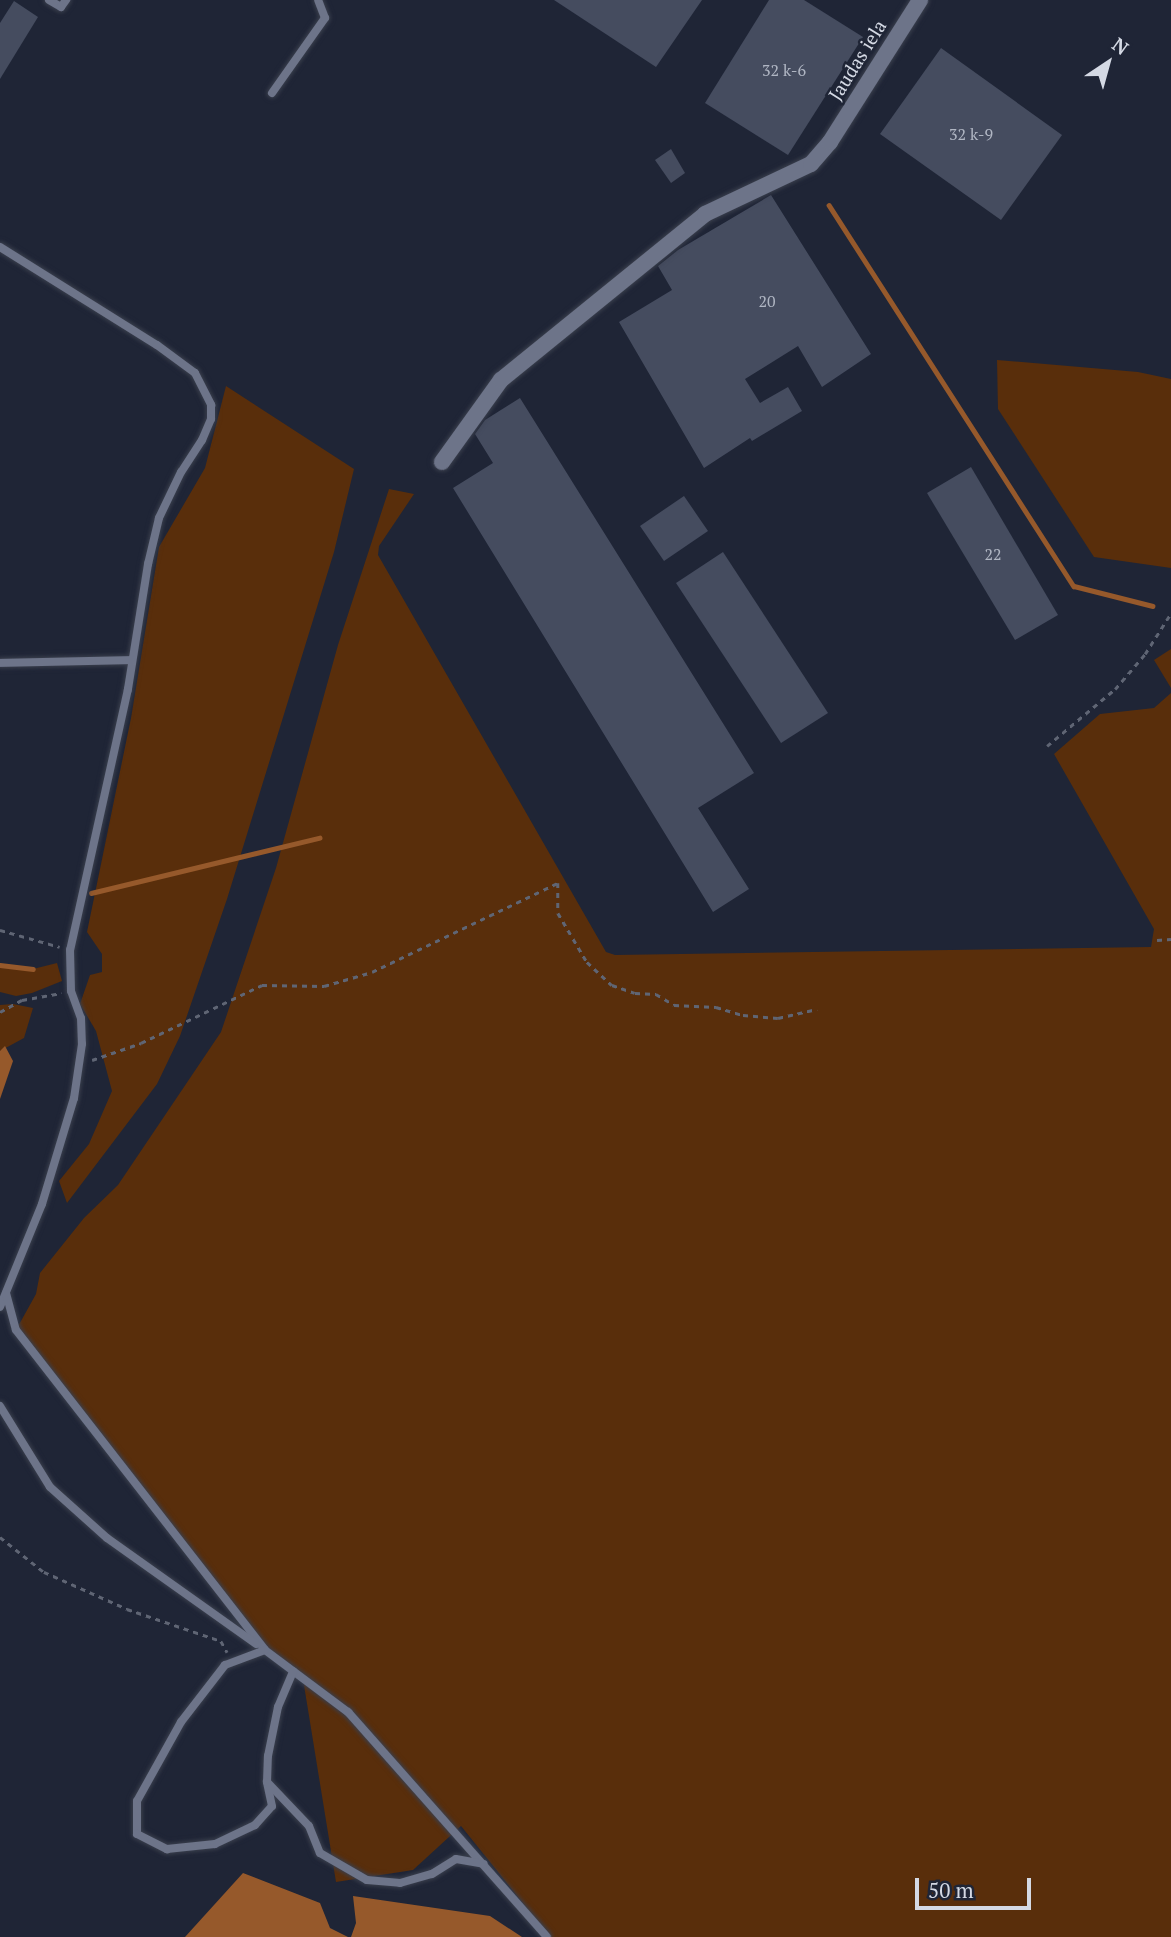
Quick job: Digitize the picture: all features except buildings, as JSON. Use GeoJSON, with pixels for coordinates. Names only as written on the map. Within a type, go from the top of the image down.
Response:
{"type":"FeatureCollection","features":[{"type":"Feature","properties":{"kind":"street","name":"Jaudas iela"},"geometry":{"type":"LineString","coordinates":[[442,462],[501,380],[705,214],[811,164],[830,142],[920,0]]}},
{"type":"Feature","properties":{"kind":"lane"},"geometry":{"type":"LineString","coordinates":[[49,0],[61,6],[66,0]]}},
{"type":"Feature","properties":{"kind":"lane"},"geometry":{"type":"LineString","coordinates":[[272,93],[326,18],[318,0]]}},
{"type":"Feature","properties":{"kind":"lane"},"geometry":{"type":"LineString","coordinates":[[0,247],[158,345],[195,373],[209,398],[211,419],[159,518],[148,564],[128,689],[70,950],[71,991],[81,1018],[79,1064],[60,1153],[0,1307]]}},
{"type":"Feature","properties":{"kind":"lane"},"geometry":{"type":"LineString","coordinates":[[0,663],[131,660]]}},
{"type":"Feature","properties":{"kind":"lane"},"geometry":{"type":"LineString","coordinates":[[6,1293],[16,1330],[265,1650]]}},
{"type":"Feature","properties":{"kind":"lane"},"geometry":{"type":"LineString","coordinates":[[0,1406],[50,1487],[107,1538],[265,1650],[348,1713],[547,1937]]}},
{"type":"Feature","properties":{"kind":"lane"},"geometry":{"type":"LineString","coordinates":[[265,1650],[225,1665],[181,1722],[137,1801],[137,1833],[167,1849],[215,1844],[255,1825],[272,1806],[267,1782],[268,1756],[278,1707],[293,1671]]}},
{"type":"Feature","properties":{"kind":"lane"},"geometry":{"type":"LineString","coordinates":[[267,1782],[309,1826],[320,1853],[367,1880],[400,1883],[432,1874],[456,1859],[484,1864]]}},
{"type":"Feature","properties":{"kind":"path"},"geometry":{"type":"LineString","coordinates":[[1047,746],[1115,689],[1144,654],[1171,613]]}},
{"type":"Feature","properties":{"kind":"path"},"geometry":{"type":"LineString","coordinates":[[79,1064],[141,1042],[262,985],[324,986],[372,972],[558,883],[558,913],[587,962],[612,985],[635,993],[656,994],[674,1004],[716,1007],[743,1014],[778,1018],[817,1009]]}},
{"type":"Feature","properties":{"kind":"path"},"geometry":{"type":"LineString","coordinates":[[0,930],[70,950]]}},
{"type":"Feature","properties":{"kind":"path"},"geometry":{"type":"LineString","coordinates":[[1157,940],[1171,939]]}},
{"type":"Feature","properties":{"kind":"path"},"geometry":{"type":"LineString","coordinates":[[0,1012],[22,1000],[71,991]]}},
{"type":"Feature","properties":{"kind":"path"},"geometry":{"type":"LineString","coordinates":[[0,1537],[44,1572],[127,1609],[221,1641],[227,1651],[225,1665]]}},
{"type":"Feature","properties":{"kind":"shaded area"},"geometry":{"type":"Polygon","coordinates":[[[997,360],[1138,372],[1171,379],[1171,568],[1094,557],[998,409],[997,360]]]}},
{"type":"Feature","properties":{"kind":"shaded area"},"geometry":{"type":"Polygon","coordinates":[[[226,386],[354,469],[334,552],[227,899],[180,1036],[157,1084],[67,1203],[59,1181],[89,1144],[112,1091],[96,1031],[80,1004],[90,975],[102,972],[102,954],[87,932],[131,718],[159,547],[205,468],[226,386]]]}},
{"type":"Feature","properties":{"kind":"shaded area"},"geometry":{"type":"Polygon","coordinates":[[[389,489],[414,494],[379,546],[378,555],[606,952],[615,955],[1151,947],[1154,929],[1054,754],[1100,714],[1154,708],[1171,693],[1171,1937],[550,1937],[461,1826],[413,1870],[336,1882],[303,1679],[265,1650],[16,1330],[36,1294],[40,1273],[84,1218],[118,1185],[221,1032],[276,868],[338,645],[389,489]]]}},
{"type":"Feature","properties":{"kind":"shaded area"},"geometry":{"type":"Polygon","coordinates":[[[1171,649],[1171,688],[1154,660],[1171,649]]]}},
{"type":"Feature","properties":{"kind":"shaded area"},"geometry":{"type":"Polygon","coordinates":[[[57,963],[62,981],[32,993],[16,996],[0,992],[0,965],[33,969],[57,963]]]}},
{"type":"Feature","properties":{"kind":"shaded area"},"geometry":{"type":"Polygon","coordinates":[[[13,1004],[33,1008],[24,1038],[0,1051],[0,1005],[13,1004]]]}},
{"type":"Feature","properties":{"kind":"shaded area"},"geometry":{"type":"Polygon","coordinates":[[[5,1046],[13,1061],[0,1099],[0,1051],[5,1046]]]}},
{"type":"Feature","properties":{"kind":"shaded area"},"geometry":{"type":"Polygon","coordinates":[[[243,1873],[320,1903],[330,1928],[348,1937],[185,1937],[243,1873]]]}},
{"type":"Feature","properties":{"kind":"shaded area"},"geometry":{"type":"Polygon","coordinates":[[[353,1896],[490,1916],[522,1937],[351,1937],[356,1923],[353,1896]]]}},
{"type":"Feature","properties":{"kind":"waterway"},"geometry":{"type":"LineString","coordinates":[[829,205],[1074,586],[1153,606]]}},
{"type":"Feature","properties":{"kind":"waterway"},"geometry":{"type":"LineString","coordinates":[[91,893],[319,838]]}},
{"type":"Feature","properties":{"kind":"waterway"},"geometry":{"type":"LineString","coordinates":[[0,965],[33,969]]}}]}
